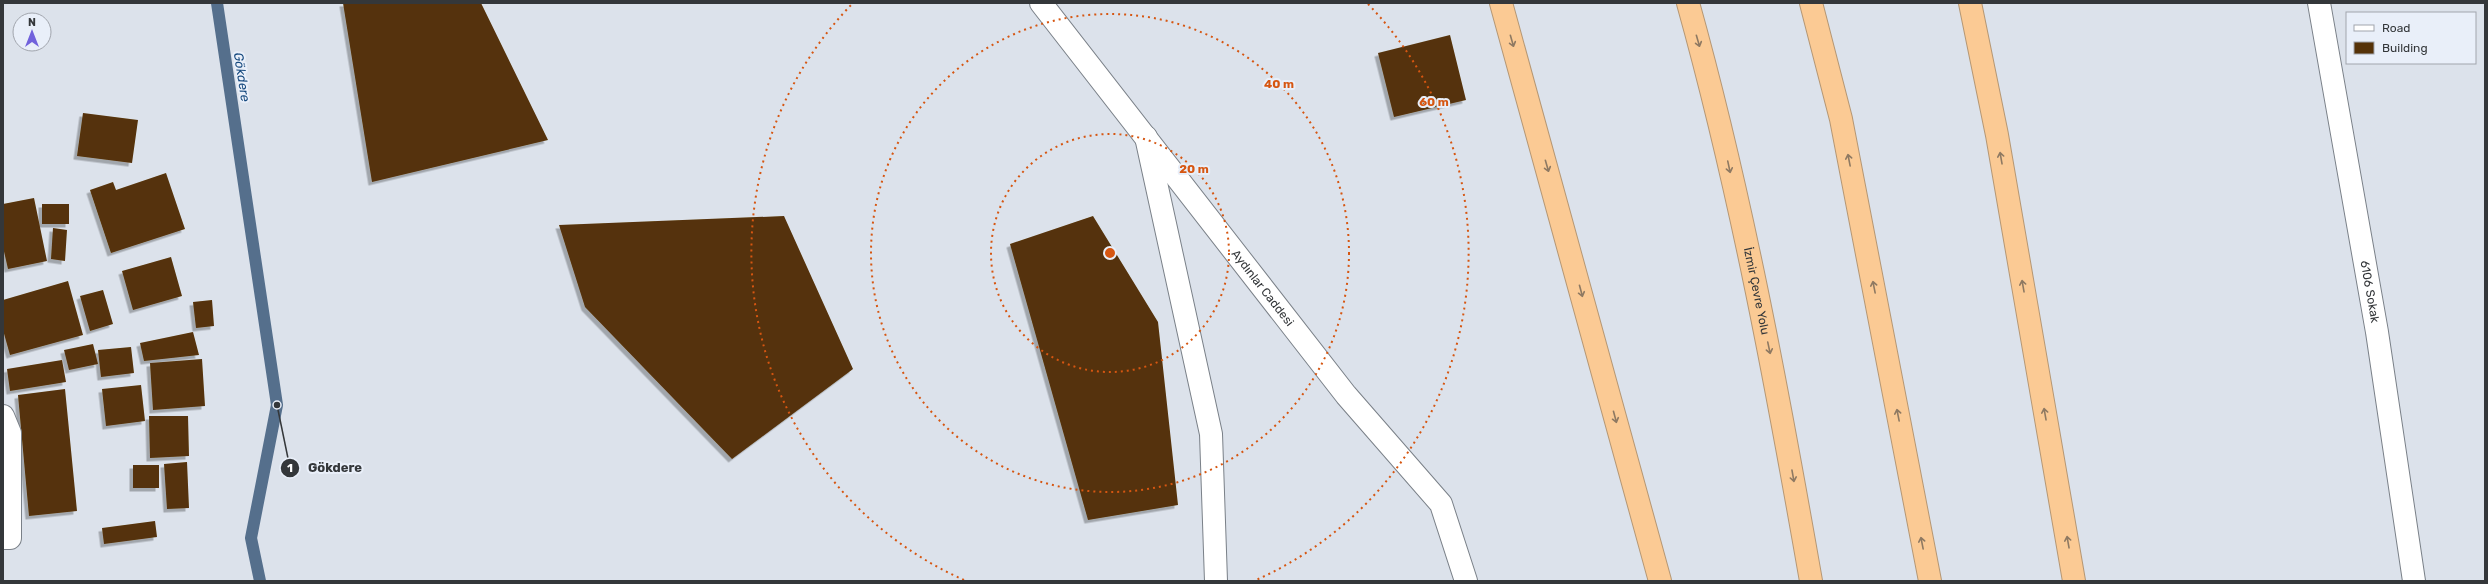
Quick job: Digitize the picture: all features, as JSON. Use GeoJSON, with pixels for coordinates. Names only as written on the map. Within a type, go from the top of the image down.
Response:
{"type":"FeatureCollection","features":[{"type":"Feature","properties":{"kind":"highway"},"geometry":{"type":"LineString","coordinates":[[1501,3],[1660,581]]}},
{"type":"Feature","properties":{"kind":"highway","name":"İzmir Çevre Yolu"},"geometry":{"type":"LineString","coordinates":[[1688,3],[1714,96],[1775,375],[1811,581]]}},
{"type":"Feature","properties":{"kind":"highway"},"geometry":{"type":"LineString","coordinates":[[1811,3],[1841,119],[1930,581]]}},
{"type":"Feature","properties":{"kind":"highway"},"geometry":{"type":"LineString","coordinates":[[1970,3],[1997,135],[2074,581]]}},
{"type":"Feature","properties":{"kind":"street","name":"Aydınlar Caddesi"},"geometry":{"type":"LineString","coordinates":[[1041,3],[1346,395],[1441,504],[1466,581]]}},
{"type":"Feature","properties":{"kind":"street","name":"6106 Sokak"},"geometry":{"type":"LineString","coordinates":[[2319,3],[2378,332],[2414,581]]}},
{"type":"Feature","properties":{"kind":"street"},"geometry":{"type":"LineString","coordinates":[[1146,137],[1211,434],[1216,581]]}},
{"type":"Feature","properties":{"kind":"street"},"geometry":{"type":"LineString","coordinates":[[3,416],[10,433],[10,538],[3,538]]}},
{"type":"Feature","properties":{"kind":"building"},"geometry":{"type":"Polygon","coordinates":[[[343,3],[481,3],[548,140],[372,182],[343,3]]]}},
{"type":"Feature","properties":{"kind":"building"},"geometry":{"type":"Polygon","coordinates":[[[1450,35],[1466,100],[1394,117],[1378,53],[1450,35]]]}},
{"type":"Feature","properties":{"kind":"building"},"geometry":{"type":"Polygon","coordinates":[[[83,113],[138,120],[132,163],[77,156],[83,113]]]}},
{"type":"Feature","properties":{"kind":"building"},"geometry":{"type":"Polygon","coordinates":[[[166,173],[185,229],[111,253],[90,190],[113,182],[116,190],[166,173]]]}},
{"type":"Feature","properties":{"kind":"building"},"geometry":{"type":"Polygon","coordinates":[[[34,198],[47,261],[8,269],[3,247],[3,204],[34,198]]]}},
{"type":"Feature","properties":{"kind":"building"},"geometry":{"type":"Polygon","coordinates":[[[42,204],[69,204],[69,224],[42,224],[42,204]]]}},
{"type":"Feature","properties":{"kind":"building"},"geometry":{"type":"Polygon","coordinates":[[[784,216],[853,369],[732,459],[585,307],[559,225],[784,216]]]}},
{"type":"Feature","properties":{"kind":"building"},"geometry":{"type":"Polygon","coordinates":[[[1093,216],[1158,322],[1178,505],[1088,520],[1010,244],[1093,216]]]}},
{"type":"Feature","properties":{"kind":"building"},"geometry":{"type":"Polygon","coordinates":[[[53,228],[67,230],[65,261],[51,259],[53,228]]]}},
{"type":"Feature","properties":{"kind":"building"},"geometry":{"type":"Polygon","coordinates":[[[171,257],[182,296],[133,310],[122,271],[171,257]]]}},
{"type":"Feature","properties":{"kind":"building"},"geometry":{"type":"Polygon","coordinates":[[[68,281],[83,335],[10,355],[3,330],[3,300],[68,281]]]}},
{"type":"Feature","properties":{"kind":"building"},"geometry":{"type":"Polygon","coordinates":[[[103,290],[113,324],[90,331],[80,296],[103,290]]]}},
{"type":"Feature","properties":{"kind":"building"},"geometry":{"type":"Polygon","coordinates":[[[212,300],[214,326],[196,328],[193,302],[212,300]]]}},
{"type":"Feature","properties":{"kind":"building"},"geometry":{"type":"Polygon","coordinates":[[[193,332],[199,355],[144,361],[140,343],[193,332]]]}},
{"type":"Feature","properties":{"kind":"building"},"geometry":{"type":"Polygon","coordinates":[[[93,344],[98,364],[69,370],[64,350],[93,344]]]}},
{"type":"Feature","properties":{"kind":"building"},"geometry":{"type":"Polygon","coordinates":[[[131,347],[134,373],[101,377],[98,350],[131,347]]]}},
{"type":"Feature","properties":{"kind":"building"},"geometry":{"type":"Polygon","coordinates":[[[202,359],[205,406],[153,410],[150,363],[202,359]]]}},
{"type":"Feature","properties":{"kind":"building"},"geometry":{"type":"Polygon","coordinates":[[[62,360],[66,382],[10,391],[7,369],[62,360]]]}},
{"type":"Feature","properties":{"kind":"building"},"geometry":{"type":"Polygon","coordinates":[[[141,385],[145,421],[106,426],[102,389],[141,385]]]}},
{"type":"Feature","properties":{"kind":"building"},"geometry":{"type":"Polygon","coordinates":[[[65,389],[77,511],[29,516],[18,395],[65,389]]]}},
{"type":"Feature","properties":{"kind":"building"},"geometry":{"type":"Polygon","coordinates":[[[149,416],[188,416],[189,456],[150,458],[149,416]]]}},
{"type":"Feature","properties":{"kind":"building"},"geometry":{"type":"Polygon","coordinates":[[[187,462],[189,508],[167,509],[164,464],[187,462]]]}},
{"type":"Feature","properties":{"kind":"building"},"geometry":{"type":"Polygon","coordinates":[[[133,465],[159,465],[159,488],[133,488],[133,465]]]}},
{"type":"Feature","properties":{"kind":"building"},"geometry":{"type":"Polygon","coordinates":[[[155,521],[157,537],[104,544],[102,528],[155,521]]]}},
{"type":"Feature","properties":{"kind":"waterway","name":"Gökdere"},"geometry":{"type":"LineString","coordinates":[[217,3],[277,405],[251,538],[260,581]]}},
{"type":"Feature","properties":{"kind":"place","name":"Gökdere"},"geometry":{"type":"Point","coordinates":[277,405]}}]}
